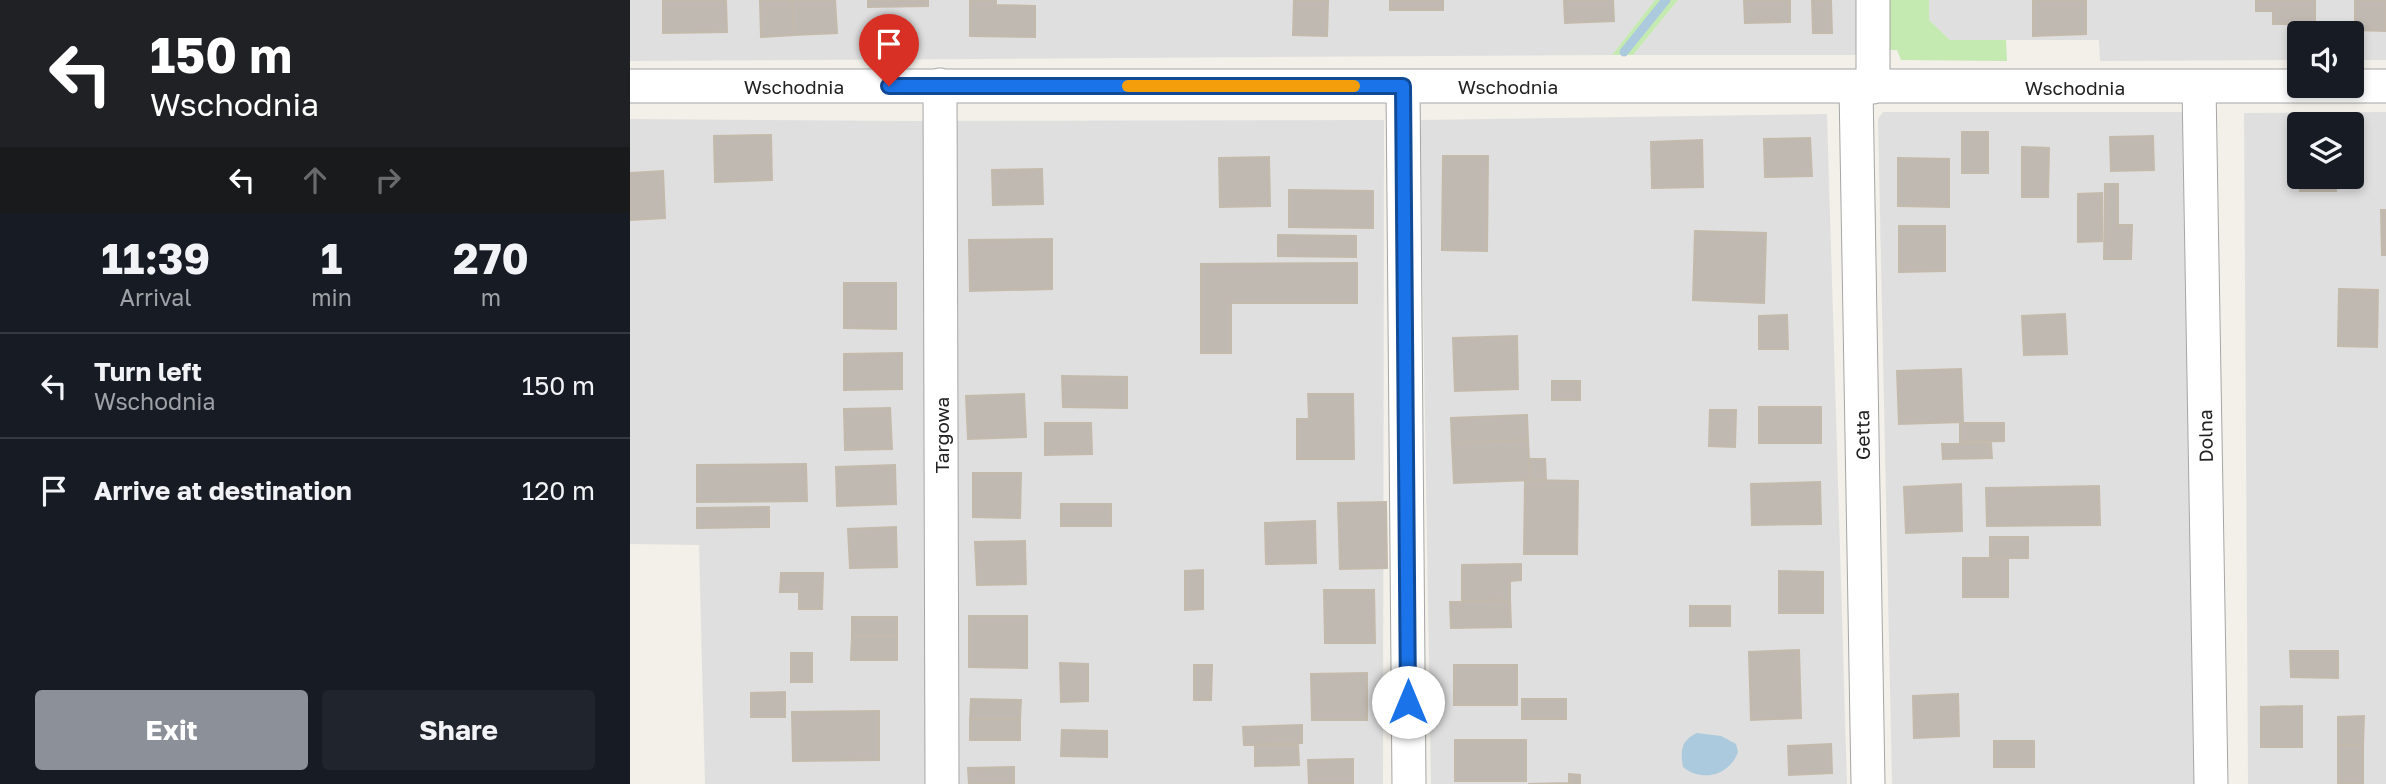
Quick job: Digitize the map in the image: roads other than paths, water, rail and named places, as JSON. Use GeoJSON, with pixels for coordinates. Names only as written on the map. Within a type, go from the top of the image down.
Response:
{"type":"FeatureCollection","features":[{"type":"Feature","properties":{"kind":"street","name":"Getta"},"geometry":{"type":"LineString","coordinates":[[1868,784],[1865,87],[1873,0]]}},
{"type":"Feature","properties":{"kind":"street","name":"Targowa"},"geometry":{"type":"LineString","coordinates":[[940,85],[942,784]]}},
{"type":"Feature","properties":{"kind":"street","name":"Wschodnia"},"geometry":{"type":"LineString","coordinates":[[630,86],[2386,86]]}},
{"type":"Feature","properties":{"kind":"street"},"geometry":{"type":"LineString","coordinates":[[1403,86],[1409,784]]}},
{"type":"Feature","properties":{"kind":"street","name":"Dolna"},"geometry":{"type":"LineString","coordinates":[[2199,88],[2211,784]]}},
{"type":"Feature","properties":{"kind":"water"},"geometry":{"type":"Polygon","coordinates":[[[1697,733],[1721,736],[1736,744],[1738,752],[1729,766],[1715,774],[1707,775],[1698,775],[1683,767],[1683,747],[1688,739],[1697,733]]]}},
{"type":"Feature","properties":{"kind":"waterway"},"geometry":{"type":"LineString","coordinates":[[1624,52],[1666,0]]}}]}
